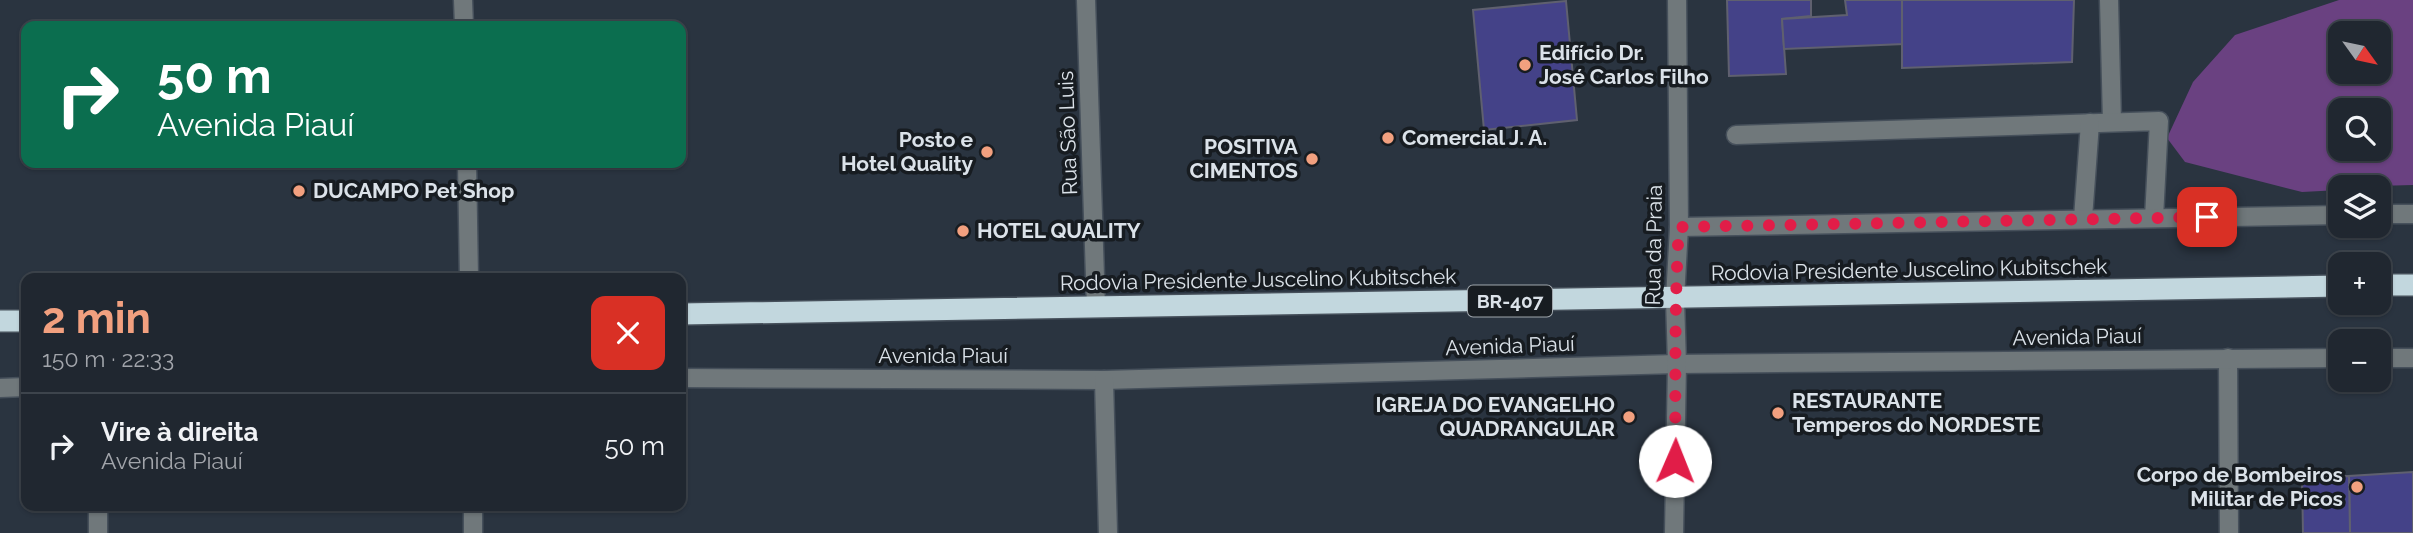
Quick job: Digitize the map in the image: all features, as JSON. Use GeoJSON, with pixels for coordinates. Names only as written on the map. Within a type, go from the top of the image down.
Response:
{"type":"FeatureCollection","features":[{"type":"Feature","properties":{"kind":"highway"},"geometry":{"type":"LineString","coordinates":[[2391,285],[2413,285]]}},
{"type":"Feature","properties":{"kind":"highway","name":"Rodovia Presidente Juscelino Kubitschek"},"geometry":{"type":"LineString","coordinates":[[686,314],[2328,286]]}},
{"type":"Feature","properties":{"kind":"highway"},"geometry":{"type":"LineString","coordinates":[[0,321],[21,321]]}},
{"type":"Feature","properties":{"kind":"street"},"geometry":{"type":"LineString","coordinates":[[463,0],[464,21]]}},
{"type":"Feature","properties":{"kind":"street","name":"Rua São Luis"},"geometry":{"type":"LineString","coordinates":[[1086,0],[1096,307]]}},
{"type":"Feature","properties":{"kind":"street","name":"Rua da Praia"},"geometry":{"type":"LineString","coordinates":[[1674,533],[1677,364],[1675,299],[1679,227],[1678,0]]}},
{"type":"Feature","properties":{"kind":"street"},"geometry":{"type":"LineString","coordinates":[[2109,0],[2112,122]]}},
{"type":"Feature","properties":{"kind":"street"},"geometry":{"type":"LineString","coordinates":[[1736,135],[2159,121],[2154,218]]}},
{"type":"Feature","properties":{"kind":"street"},"geometry":{"type":"LineString","coordinates":[[2083,218],[2090,123]]}},
{"type":"Feature","properties":{"kind":"street"},"geometry":{"type":"LineString","coordinates":[[467,168],[469,273]]}},
{"type":"Feature","properties":{"kind":"street"},"geometry":{"type":"LineString","coordinates":[[2391,214],[2413,214]]}},
{"type":"Feature","properties":{"kind":"street"},"geometry":{"type":"LineString","coordinates":[[1679,227],[2328,215]]}},
{"type":"Feature","properties":{"kind":"street"},"geometry":{"type":"LineString","coordinates":[[2228,358],[2230,533]]}},
{"type":"Feature","properties":{"kind":"street","name":"Avenida Piauí"},"geometry":{"type":"LineString","coordinates":[[686,378],[1104,380],[1677,364],[2328,358]]}},
{"type":"Feature","properties":{"kind":"street"},"geometry":{"type":"LineString","coordinates":[[2391,358],[2413,358]]}},
{"type":"Feature","properties":{"kind":"street"},"geometry":{"type":"LineString","coordinates":[[1104,380],[1108,533]]}},
{"type":"Feature","properties":{"kind":"street"},"geometry":{"type":"LineString","coordinates":[[0,388],[21,387]]}},
{"type":"Feature","properties":{"kind":"street"},"geometry":{"type":"LineString","coordinates":[[98,511],[99,533]]}},
{"type":"Feature","properties":{"kind":"street"},"geometry":{"type":"LineString","coordinates":[[473,511],[473,533]]}},
{"type":"Feature","properties":{"kind":"shaded area"},"geometry":{"type":"Polygon","coordinates":[[[2339,0],[2413,0],[2413,185],[2391,186],[2391,175],[2328,175],[2328,191],[2302,192],[2185,162],[2167,138],[2193,82],[2235,35],[2339,0]]]}},
{"type":"Feature","properties":{"kind":"building"},"geometry":{"type":"Polygon","coordinates":[[[1727,0],[1811,0],[1811,16],[1782,19],[1786,74],[1729,76],[1727,0]]]}},
{"type":"Feature","properties":{"kind":"building"},"geometry":{"type":"Polygon","coordinates":[[[1845,0],[1903,0],[1904,44],[1784,49],[1782,19],[1847,15],[1845,0]]]}},
{"type":"Feature","properties":{"kind":"building"},"geometry":{"type":"Polygon","coordinates":[[[1902,0],[2074,0],[2072,62],[1902,68],[1902,0]]]}},
{"type":"Feature","properties":{"kind":"building","name":"Edifício Dr. José Carlos Filho"},"geometry":{"type":"Polygon","coordinates":[[[1566,1],[1577,120],[1484,130],[1473,10],[1566,1]]]}},
{"type":"Feature","properties":{"kind":"building"},"geometry":{"type":"Polygon","coordinates":[[[2413,472],[2413,533],[2350,533],[2349,476],[2413,472]]]}},
{"type":"Feature","properties":{"kind":"building"},"geometry":{"type":"Polygon","coordinates":[[[2349,476],[2350,533],[2303,533],[2302,477],[2349,476]]]}},
{"type":"Feature","properties":{"kind":"place","name":"Edifício Dr. José Carlos Filho"},"geometry":{"type":"Point","coordinates":[1525,65]}},
{"type":"Feature","properties":{"kind":"place","name":"Comercial J. A."},"geometry":{"type":"Point","coordinates":[1388,138]}},
{"type":"Feature","properties":{"kind":"place","name":"Posto e Hotel Quality"},"geometry":{"type":"Point","coordinates":[987,152]}},
{"type":"Feature","properties":{"kind":"place","name":"POSITIVA CIMENTOS"},"geometry":{"type":"Point","coordinates":[1312,159]}},
{"type":"Feature","properties":{"kind":"place","name":"DUCAMPO Pet Shop"},"geometry":{"type":"Point","coordinates":[299,191]}},
{"type":"Feature","properties":{"kind":"place","name":"HOTEL QUALITY"},"geometry":{"type":"Point","coordinates":[963,231]}},
{"type":"Feature","properties":{"kind":"place","name":"RESTAURANTE Temperos do NORDESTE"},"geometry":{"type":"Point","coordinates":[1778,413]}},
{"type":"Feature","properties":{"kind":"place","name":"IGREJA DO EVANGELHO QUADRANGULAR"},"geometry":{"type":"Point","coordinates":[1629,417]}},
{"type":"Feature","properties":{"kind":"place","name":"Corpo de Bombeiros Militar de Picos"},"geometry":{"type":"Point","coordinates":[2357,487]}},
{"type":"Feature","properties":{"kind":"route"},"geometry":{"type":"LineString","coordinates":[[1675,461],[1675,299],[1679,227],[2207,217]]}}]}
